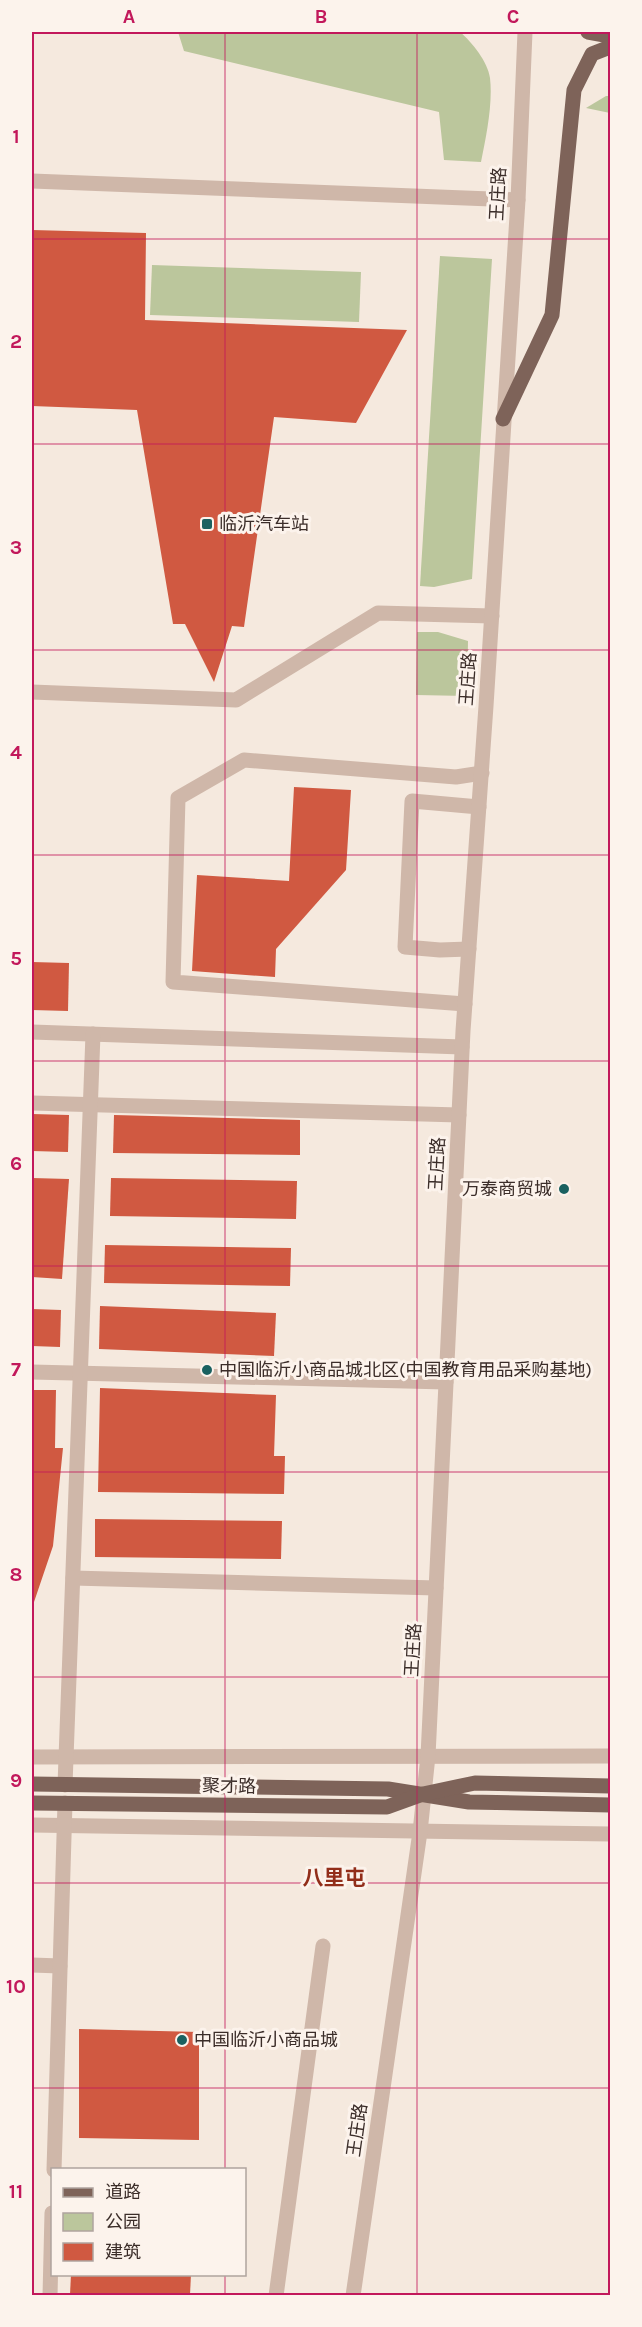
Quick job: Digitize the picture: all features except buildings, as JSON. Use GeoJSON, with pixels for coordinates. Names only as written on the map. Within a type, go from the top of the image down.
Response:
{"type":"FeatureCollection","features":[{"type":"Feature","properties":{"kind":"main road"},"geometry":{"type":"LineString","coordinates":[[588,32],[610,36]]}},
{"type":"Feature","properties":{"kind":"main road"},"geometry":{"type":"LineString","coordinates":[[503,419],[552,315],[574,90],[591,54],[610,47]]}},
{"type":"Feature","properties":{"kind":"main road","name":"聚才路"},"geometry":{"type":"LineString","coordinates":[[32,1784],[387,1789],[469,1802],[610,1805]]}},
{"type":"Feature","properties":{"kind":"main road","name":"聚才路"},"geometry":{"type":"LineString","coordinates":[[32,1803],[387,1807],[423,1794],[475,1784],[610,1786]]}},
{"type":"Feature","properties":{"kind":"street","name":"王庄路"},"geometry":{"type":"LineString","coordinates":[[352,2295],[420,1832],[428,1756],[462,1047],[482,773],[518,200],[525,32]]}},
{"type":"Feature","properties":{"kind":"street"},"geometry":{"type":"LineString","coordinates":[[32,181],[518,200]]}},
{"type":"Feature","properties":{"kind":"street"},"geometry":{"type":"LineString","coordinates":[[32,692],[236,700],[378,614],[492,616]]}},
{"type":"Feature","properties":{"kind":"street"},"geometry":{"type":"LineString","coordinates":[[465,1004],[173,982],[178,798],[244,760],[456,777],[482,773]]}},
{"type":"Feature","properties":{"kind":"street"},"geometry":{"type":"LineString","coordinates":[[469,949],[440,950],[405,947],[412,801],[479,807]]}},
{"type":"Feature","properties":{"kind":"street"},"geometry":{"type":"LineString","coordinates":[[32,1032],[462,1047]]}},
{"type":"Feature","properties":{"kind":"street"},"geometry":{"type":"LineString","coordinates":[[65,1785],[93,1034]]}},
{"type":"Feature","properties":{"kind":"street"},"geometry":{"type":"LineString","coordinates":[[32,1103],[459,1116]]}},
{"type":"Feature","properties":{"kind":"street"},"geometry":{"type":"LineString","coordinates":[[32,1372],[446,1382]]}},
{"type":"Feature","properties":{"kind":"street"},"geometry":{"type":"LineString","coordinates":[[73,1578],[436,1588]]}},
{"type":"Feature","properties":{"kind":"street"},"geometry":{"type":"LineString","coordinates":[[32,1757],[610,1756]]}},
{"type":"Feature","properties":{"kind":"street"},"geometry":{"type":"LineString","coordinates":[[54,2168],[65,1803]]}},
{"type":"Feature","properties":{"kind":"street"},"geometry":{"type":"LineString","coordinates":[[32,1825],[610,1834]]}},
{"type":"Feature","properties":{"kind":"street"},"geometry":{"type":"LineString","coordinates":[[276,2295],[323,1946]]}},
{"type":"Feature","properties":{"kind":"street"},"geometry":{"type":"LineString","coordinates":[[32,1965],[60,1966]]}},
{"type":"Feature","properties":{"kind":"street"},"geometry":{"type":"LineString","coordinates":[[50,2295],[51,2254]]}},
{"type":"Feature","properties":{"kind":"green space"},"geometry":{"type":"Polygon","coordinates":[[[178,32],[460,32],[479,53],[490,78],[490,109],[481,162],[444,160],[439,112],[184,51],[178,32]]]}},
{"type":"Feature","properties":{"kind":"green space"},"geometry":{"type":"Polygon","coordinates":[[[610,96],[610,113],[586,108],[610,96]]]}},
{"type":"Feature","properties":{"kind":"green space"},"geometry":{"type":"Polygon","coordinates":[[[440,256],[492,259],[472,579],[434,587],[420,586],[440,256]]]}},
{"type":"Feature","properties":{"kind":"green space"},"geometry":{"type":"Polygon","coordinates":[[[152,265],[361,272],[359,322],[150,315],[152,265]]]}},
{"type":"Feature","properties":{"kind":"green space"},"geometry":{"type":"Polygon","coordinates":[[[417,632],[438,632],[468,641],[467,696],[416,695],[417,632]]]}},
{"type":"Feature","properties":{"kind":"place","name":"临沂汽车站"},"geometry":{"type":"Point","coordinates":[207,524]}},
{"type":"Feature","properties":{"kind":"place","name":"万泰商贸城"},"geometry":{"type":"Point","coordinates":[564,1189]}},
{"type":"Feature","properties":{"kind":"place","name":"中国临沂小商品城北区(中国教育用品采购基地)"},"geometry":{"type":"Point","coordinates":[207,1370]}},
{"type":"Feature","properties":{"kind":"place","name":"中国临沂小商品城"},"geometry":{"type":"Point","coordinates":[182,2040]}},
{"type":"Feature","properties":{"kind":"district","name":"八里屯"},"geometry":{"type":"Point","coordinates":[334,1878]}}]}
